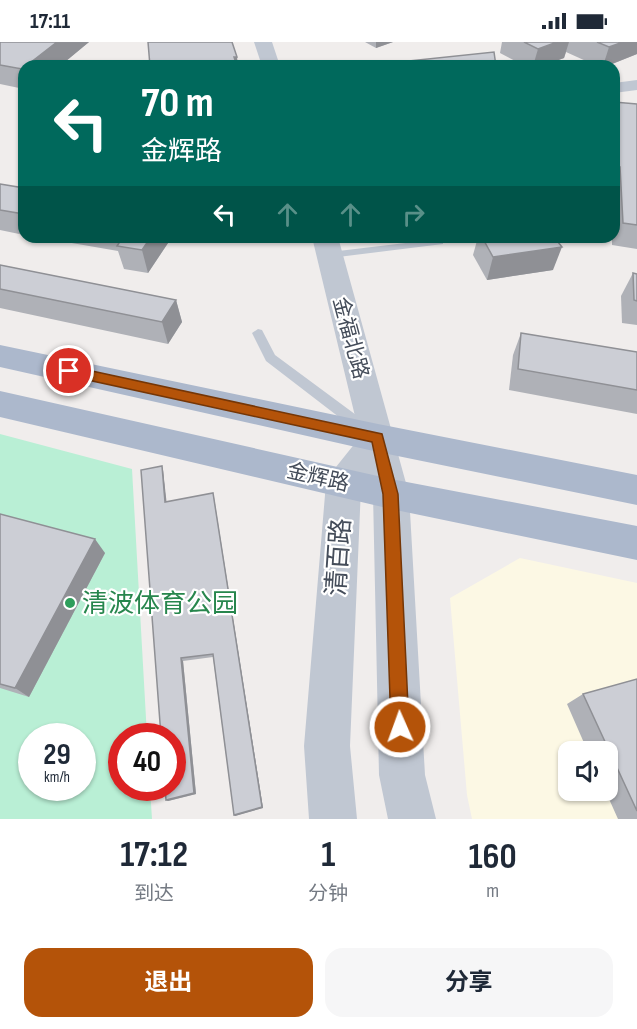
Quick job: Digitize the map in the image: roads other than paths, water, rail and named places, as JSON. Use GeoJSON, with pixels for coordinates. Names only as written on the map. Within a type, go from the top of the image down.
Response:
{"type":"FeatureCollection","features":[{"type":"Feature","properties":{"kind":"main road"},"geometry":{"type":"LineString","coordinates":[[0,356],[378,438],[637,490]]}},
{"type":"Feature","properties":{"kind":"main road","name":"金辉路"},"geometry":{"type":"LineString","coordinates":[[0,404],[391,494],[637,543]]}},
{"type":"Feature","properties":{"kind":"street"},"geometry":{"type":"LineString","coordinates":[[263,42],[269,60]]}},
{"type":"Feature","properties":{"kind":"street"},"geometry":{"type":"LineString","coordinates":[[620,87],[637,85]]}},
{"type":"Feature","properties":{"kind":"street","name":"金福北路"},"geometry":{"type":"LineString","coordinates":[[327,246],[378,438]]}},
{"type":"Feature","properties":{"kind":"street"},"geometry":{"type":"LineString","coordinates":[[344,483],[378,438]]}},
{"type":"Feature","properties":{"kind":"street"},"geometry":{"type":"LineString","coordinates":[[378,438],[391,494],[402,774],[412,819]]}},
{"type":"Feature","properties":{"kind":"street","name":"清百路"},"geometry":{"type":"LineString","coordinates":[[333,819],[327,746],[344,483]]}},
{"type":"Feature","properties":{"kind":"lane"},"geometry":{"type":"LineString","coordinates":[[327,246],[411,243]]}},
{"type":"Feature","properties":{"kind":"lane"},"geometry":{"type":"LineString","coordinates":[[258,333],[270,358],[378,438]]}},
{"type":"Feature","properties":{"kind":"place","name":"清波体育公园"},"geometry":{"type":"Point","coordinates":[70,603]}}]}
